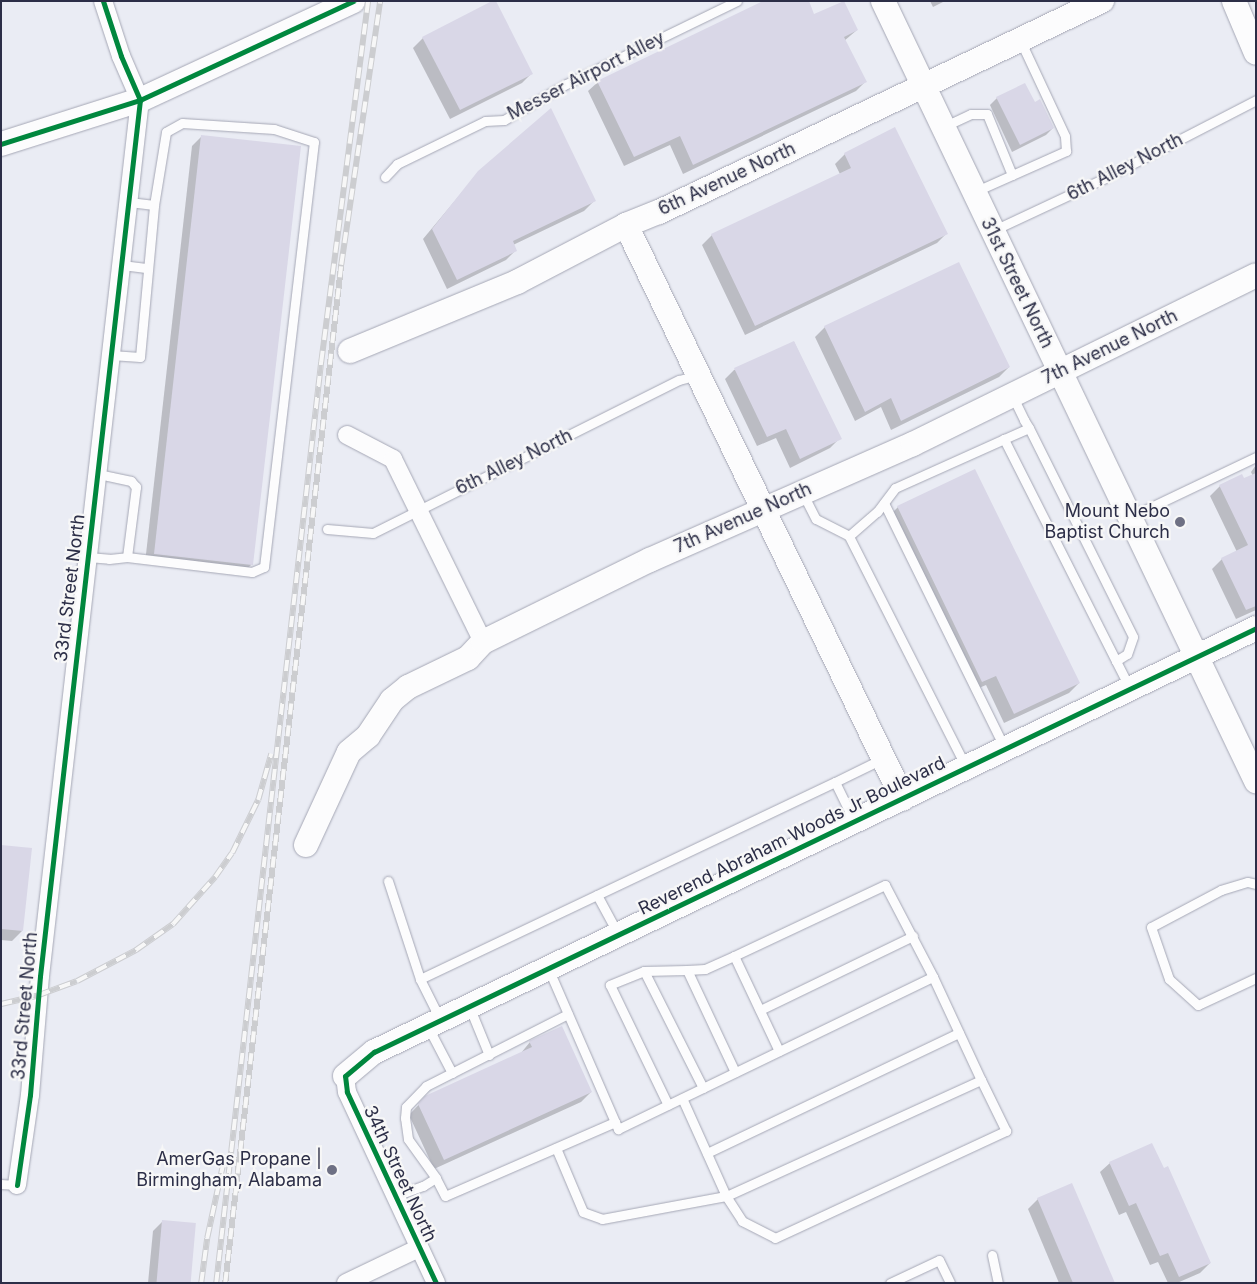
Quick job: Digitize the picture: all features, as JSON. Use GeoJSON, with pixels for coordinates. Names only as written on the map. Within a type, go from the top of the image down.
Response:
{"type":"FeatureCollection","features":[{"type":"Feature","properties":{"kind":"street","name":"33rd Street North"},"geometry":{"type":"LineString","coordinates":[[9,1184],[30,1095],[40,976],[140,100],[121,56],[103,1]]}},
{"type":"Feature","properties":{"kind":"street"},"geometry":{"type":"LineString","coordinates":[[1,144],[140,100],[353,1]]}},
{"type":"Feature","properties":{"kind":"street","name":"31st Street North"},"geometry":{"type":"LineString","coordinates":[[883,1],[1128,517],[1256,781]]}},
{"type":"Feature","properties":{"kind":"street","name":"6th Avenue North"},"geometry":{"type":"LineString","coordinates":[[350,351],[517,282],[626,226],[1102,1]]}},
{"type":"Feature","properties":{"kind":"street"},"geometry":{"type":"LineString","coordinates":[[1234,1],[1256,53]]}},
{"type":"Feature","properties":{"kind":"street"},"geometry":{"type":"LineString","coordinates":[[626,226],[903,799]]}},
{"type":"Feature","properties":{"kind":"street","name":"7th Avenue North"},"geometry":{"type":"LineString","coordinates":[[306,845],[349,752],[368,736],[392,700],[408,687],[468,658],[483,642],[650,560],[763,508],[914,444],[1059,370],[1256,275]]}},
{"type":"Feature","properties":{"kind":"street"},"geometry":{"type":"LineString","coordinates":[[347,435],[393,459],[483,642]]}},
{"type":"Feature","properties":{"kind":"street","name":"Reverend Abraham Woods Jr Boulevard"},"geometry":{"type":"LineString","coordinates":[[345,1076],[374,1052],[1256,628]]}},
{"type":"Feature","properties":{"kind":"street","name":"34th Street North"},"geometry":{"type":"LineString","coordinates":[[345,1076],[347,1092],[436,1283]]}},
{"type":"Feature","properties":{"kind":"street"},"geometry":{"type":"LineString","coordinates":[[346,1283],[419,1248]]}},
{"type":"Feature","properties":{"kind":"lane","name":"Messer Airport Alley"},"geometry":{"type":"LineString","coordinates":[[385,177],[397,164],[485,121],[504,120],[566,84],[737,1]]}},
{"type":"Feature","properties":{"kind":"lane"},"geometry":{"type":"LineString","coordinates":[[974,192],[1066,151],[1066,136],[1020,40]]}},
{"type":"Feature","properties":{"kind":"lane","name":"6th Alley North"},"geometry":{"type":"LineString","coordinates":[[993,231],[1105,178],[1256,100]]}},
{"type":"Feature","properties":{"kind":"lane"},"geometry":{"type":"LineString","coordinates":[[943,127],[970,114],[986,114],[1012,175]]}},
{"type":"Feature","properties":{"kind":"lane"},"geometry":{"type":"LineString","coordinates":[[88,557],[109,559],[127,557],[252,572],[264,567],[314,142],[274,129],[182,123],[166,132],[154,205],[140,356],[112,354]]}},
{"type":"Feature","properties":{"kind":"lane"},"geometry":{"type":"LineString","coordinates":[[129,202],[154,205]]}},
{"type":"Feature","properties":{"kind":"lane"},"geometry":{"type":"LineString","coordinates":[[122,265],[148,268]]}},
{"type":"Feature","properties":{"kind":"lane","name":"6th Alley North"},"geometry":{"type":"LineString","coordinates":[[327,529],[373,532],[679,380],[698,375]]}},
{"type":"Feature","properties":{"kind":"lane"},"geometry":{"type":"LineString","coordinates":[[1012,395],[1133,636],[1127,654],[1116,662]]}},
{"type":"Feature","properties":{"kind":"lane"},"geometry":{"type":"LineString","coordinates":[[849,536],[884,503],[895,488],[1029,428]]}},
{"type":"Feature","properties":{"kind":"lane"},"geometry":{"type":"LineString","coordinates":[[1004,439],[1130,689]]}},
{"type":"Feature","properties":{"kind":"lane"},"geometry":{"type":"LineString","coordinates":[[1128,517],[1256,457]]}},
{"type":"Feature","properties":{"kind":"lane"},"geometry":{"type":"LineString","coordinates":[[98,474],[131,481],[136,487],[127,557]]}},
{"type":"Feature","properties":{"kind":"lane"},"geometry":{"type":"LineString","coordinates":[[801,492],[816,518],[828,527],[849,536],[966,768]]}},
{"type":"Feature","properties":{"kind":"lane"},"geometry":{"type":"LineString","coordinates":[[884,503],[1005,749]]}},
{"type":"Feature","properties":{"kind":"lane"},"geometry":{"type":"LineString","coordinates":[[420,979],[883,758]]}},
{"type":"Feature","properties":{"kind":"lane"},"geometry":{"type":"LineString","coordinates":[[836,782],[854,822]]}},
{"type":"Feature","properties":{"kind":"lane"},"geometry":{"type":"LineString","coordinates":[[388,881],[452,1073]]}},
{"type":"Feature","properties":{"kind":"lane"},"geometry":{"type":"LineString","coordinates":[[1256,884],[1247,882],[1221,890],[1151,927],[1168,979],[1198,1005],[1256,978]]}},
{"type":"Feature","properties":{"kind":"lane"},"geometry":{"type":"LineString","coordinates":[[668,1105],[610,985],[644,971],[705,969],[886,884],[933,977],[1006,1131],[775,1238],[742,1221],[726,1196],[682,1098]]}},
{"type":"Feature","properties":{"kind":"lane"},"geometry":{"type":"LineString","coordinates":[[597,895],[618,935]]}},
{"type":"Feature","properties":{"kind":"lane"},"geometry":{"type":"LineString","coordinates":[[760,1010],[913,936]]}},
{"type":"Feature","properties":{"kind":"lane"},"geometry":{"type":"LineString","coordinates":[[734,956],[779,1051]]}},
{"type":"Feature","properties":{"kind":"lane"},"geometry":{"type":"LineString","coordinates":[[548,968],[618,1129],[933,977]]}},
{"type":"Feature","properties":{"kind":"lane"},"geometry":{"type":"LineString","coordinates":[[688,970],[736,1072]]}},
{"type":"Feature","properties":{"kind":"lane"},"geometry":{"type":"LineString","coordinates":[[644,971],[703,1088]]}},
{"type":"Feature","properties":{"kind":"lane"},"geometry":{"type":"LineString","coordinates":[[469,1006],[489,1054]]}},
{"type":"Feature","properties":{"kind":"lane"},"geometry":{"type":"LineString","coordinates":[[568,1014],[426,1086],[406,1106],[405,1118],[408,1139],[436,1178],[445,1196],[615,1122]]}},
{"type":"Feature","properties":{"kind":"lane"},"geometry":{"type":"LineString","coordinates":[[706,1153],[959,1033]]}},
{"type":"Feature","properties":{"kind":"lane"},"geometry":{"type":"LineString","coordinates":[[556,1148],[583,1212],[602,1219],[726,1196],[981,1080]]}},
{"type":"Feature","properties":{"kind":"lane"},"geometry":{"type":"LineString","coordinates":[[395,1196],[424,1186],[436,1178]]}},
{"type":"Feature","properties":{"kind":"lane"},"geometry":{"type":"LineString","coordinates":[[992,1255],[998,1283]]}},
{"type":"Feature","properties":{"kind":"lane"},"geometry":{"type":"LineString","coordinates":[[890,1283],[940,1260],[950,1283]]}},
{"type":"Feature","properties":{"kind":"building"},"geometry":{"type":"Polygon","coordinates":[[[492,1],[496,1],[533,74],[460,110],[422,37],[492,1]]]}},
{"type":"Feature","properties":{"kind":"building"},"geometry":{"type":"Polygon","coordinates":[[[763,1],[809,1],[814,14],[844,1],[858,30],[844,37],[867,82],[693,165],[680,136],[634,157],[597,81],[763,1]]]}},
{"type":"Feature","properties":{"kind":"building"},"geometry":{"type":"Polygon","coordinates":[[[1025,83],[1035,102],[1040,99],[1054,128],[1020,145],[996,97],[1025,83]]]}},
{"type":"Feature","properties":{"kind":"building"},"geometry":{"type":"Polygon","coordinates":[[[551,108],[596,201],[513,241],[517,251],[457,280],[432,229],[478,171],[551,108]]]}},
{"type":"Feature","properties":{"kind":"building"},"geometry":{"type":"Polygon","coordinates":[[[895,127],[948,234],[755,326],[711,234],[851,168],[844,153],[895,127]]]}},
{"type":"Feature","properties":{"kind":"building"},"geometry":{"type":"Polygon","coordinates":[[[201,135],[301,146],[253,565],[154,554],[201,135]]]}},
{"type":"Feature","properties":{"kind":"building"},"geometry":{"type":"Polygon","coordinates":[[[959,262],[1010,367],[901,421],[891,398],[865,412],[824,326],[959,262]]]}},
{"type":"Feature","properties":{"kind":"building"},"geometry":{"type":"Polygon","coordinates":[[[794,341],[842,439],[800,459],[786,429],[767,437],[734,368],[794,341]]]}},
{"type":"Feature","properties":{"kind":"building"},"geometry":{"type":"Polygon","coordinates":[[[975,469],[1080,683],[1014,714],[996,676],[982,682],[897,506],[975,469]]]}},
{"type":"Feature","properties":{"kind":"building"},"geometry":{"type":"Polygon","coordinates":[[[1256,473],[1256,606],[1246,610],[1221,558],[1248,545],[1219,485],[1242,474],[1244,478],[1256,473]]]}},
{"type":"Feature","properties":{"kind":"building"},"geometry":{"type":"Polygon","coordinates":[[[1,845],[32,848],[23,931],[1,929],[1,845]]]}},
{"type":"Feature","properties":{"kind":"building"},"geometry":{"type":"Polygon","coordinates":[[[562,1026],[592,1092],[444,1160],[418,1104],[425,1096],[532,1047],[529,1041],[562,1026]]]}},
{"type":"Feature","properties":{"kind":"building"},"geometry":{"type":"Polygon","coordinates":[[[1152,1143],[1164,1168],[1168,1166],[1211,1263],[1179,1277],[1168,1253],[1160,1256],[1136,1203],[1129,1206],[1109,1162],[1152,1143]]]}},
{"type":"Feature","properties":{"kind":"building"},"geometry":{"type":"Polygon","coordinates":[[[1072,1183],[1115,1283],[1073,1283],[1037,1198],[1072,1183]]]}},
{"type":"Feature","properties":{"kind":"building"},"geometry":{"type":"Polygon","coordinates":[[[162,1220],[196,1223],[191,1283],[157,1283],[162,1220]]]}},
{"type":"Feature","properties":{"kind":"railway"},"geometry":{"type":"LineString","coordinates":[[216,1283],[321,362],[368,1]]}},
{"type":"Feature","properties":{"kind":"railway"},"geometry":{"type":"LineString","coordinates":[[225,1283],[341,265],[380,1]]}},
{"type":"Feature","properties":{"kind":"railway"},"geometry":{"type":"LineString","coordinates":[[1,1004],[39,995],[77,981],[136,950],[173,924],[215,877],[232,853],[258,800],[271,754]]}},
{"type":"Feature","properties":{"kind":"railway"},"geometry":{"type":"LineString","coordinates":[[201,1283],[207,1238],[225,1155]]}},
{"type":"Feature","properties":{"kind":"cycle path"},"geometry":{"type":"LineString","coordinates":[[17,1185],[30,1095],[40,976],[140,100],[121,56],[103,1]]}},
{"type":"Feature","properties":{"kind":"cycle path"},"geometry":{"type":"LineString","coordinates":[[1,144],[140,100],[353,1]]}},
{"type":"Feature","properties":{"kind":"cycle path"},"geometry":{"type":"LineString","coordinates":[[436,1283],[347,1092],[345,1076],[374,1052],[1256,628]]}},
{"type":"Feature","properties":{"kind":"place","name":"Mount Nebo Baptist Church"},"geometry":{"type":"Point","coordinates":[1180,522]}},
{"type":"Feature","properties":{"kind":"place","name":"AmerGas Propane | Birmingham, Alabama"},"geometry":{"type":"Point","coordinates":[332,1170]}}]}
